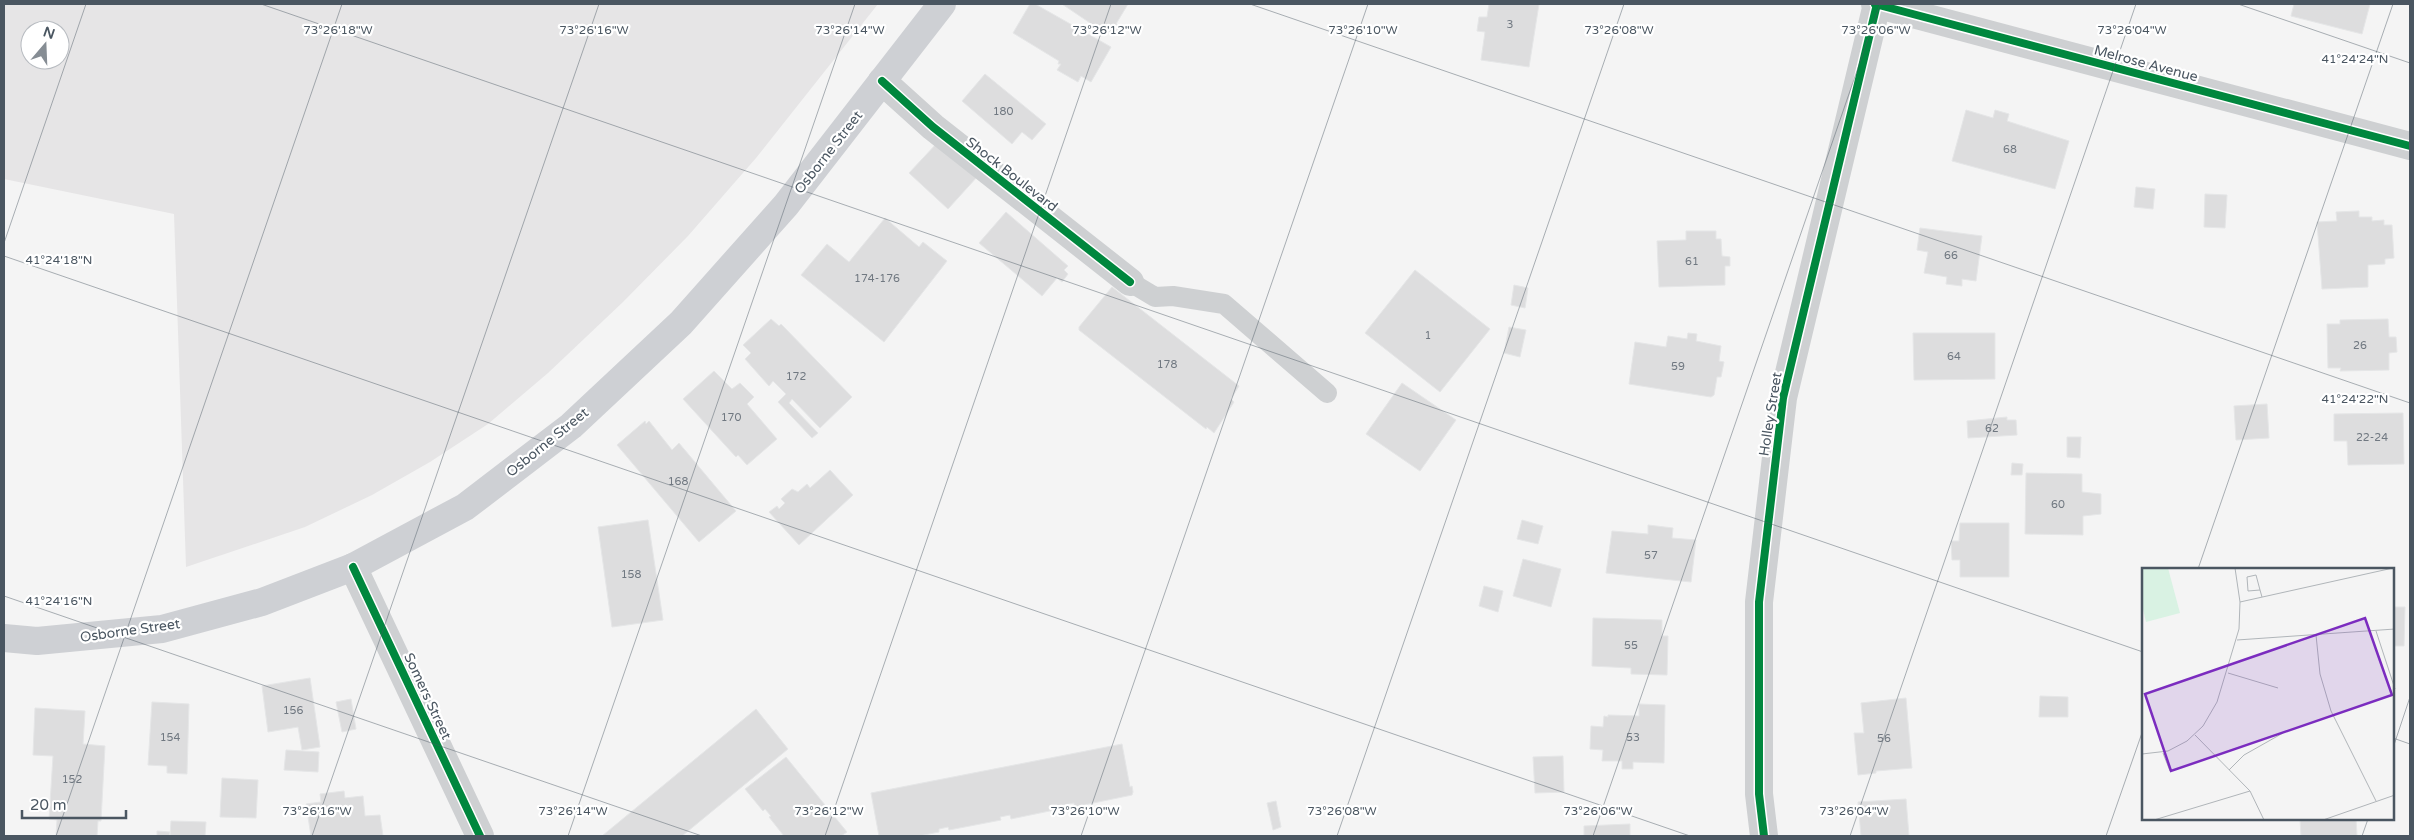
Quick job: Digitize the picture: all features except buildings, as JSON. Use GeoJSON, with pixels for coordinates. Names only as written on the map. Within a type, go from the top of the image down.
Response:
{"type":"FeatureCollection","features":[{"type":"Feature","properties":{"kind":"main road","name":"Osborne Street"},"geometry":{"type":"LineString","coordinates":[[4,638],[37,642],[162,628],[262,602],[353,567],[465,508],[570,426],[681,323],[786,205],[942,4]]}},
{"type":"Feature","properties":{"kind":"street","name":"Melrose Avenue"},"geometry":{"type":"LineString","coordinates":[[1876,4],[2410,146]]}},
{"type":"Feature","properties":{"kind":"street","name":"Holley Street"},"geometry":{"type":"LineString","coordinates":[[1764,836],[1759,794],[1759,602],[1783,398],[1876,4]]}},
{"type":"Feature","properties":{"kind":"street","name":"Shock Boulevard"},"geometry":{"type":"LineString","coordinates":[[882,81],[933,127],[1130,282]]}},
{"type":"Feature","properties":{"kind":"street","name":"Somers Street"},"geometry":{"type":"LineString","coordinates":[[353,567],[480,836]]}},
{"type":"Feature","properties":{"kind":"lane"},"geometry":{"type":"LineString","coordinates":[[1130,282],[1155,296],[1174,296],[1224,304],[1327,393]]}},
{"type":"Feature","properties":{"kind":"shaded area"},"geometry":{"type":"Polygon","coordinates":[[[4,4],[878,4],[756,158],[688,236],[623,302],[548,373],[488,424],[430,462],[372,495],[305,527],[186,567],[174,214],[4,179],[4,4]]]}},
{"type":"Feature","properties":{"kind":"cycle path"},"geometry":{"type":"LineString","coordinates":[[1875,4],[2410,146]]}},
{"type":"Feature","properties":{"kind":"cycle path"},"geometry":{"type":"LineString","coordinates":[[1764,836],[1759,794],[1759,602],[1783,398],[1877,4]]}},
{"type":"Feature","properties":{"kind":"cycle path"},"geometry":{"type":"LineString","coordinates":[[882,81],[933,127],[1130,282]]}},
{"type":"Feature","properties":{"kind":"cycle path"},"geometry":{"type":"LineString","coordinates":[[353,567],[480,836]]}}]}
